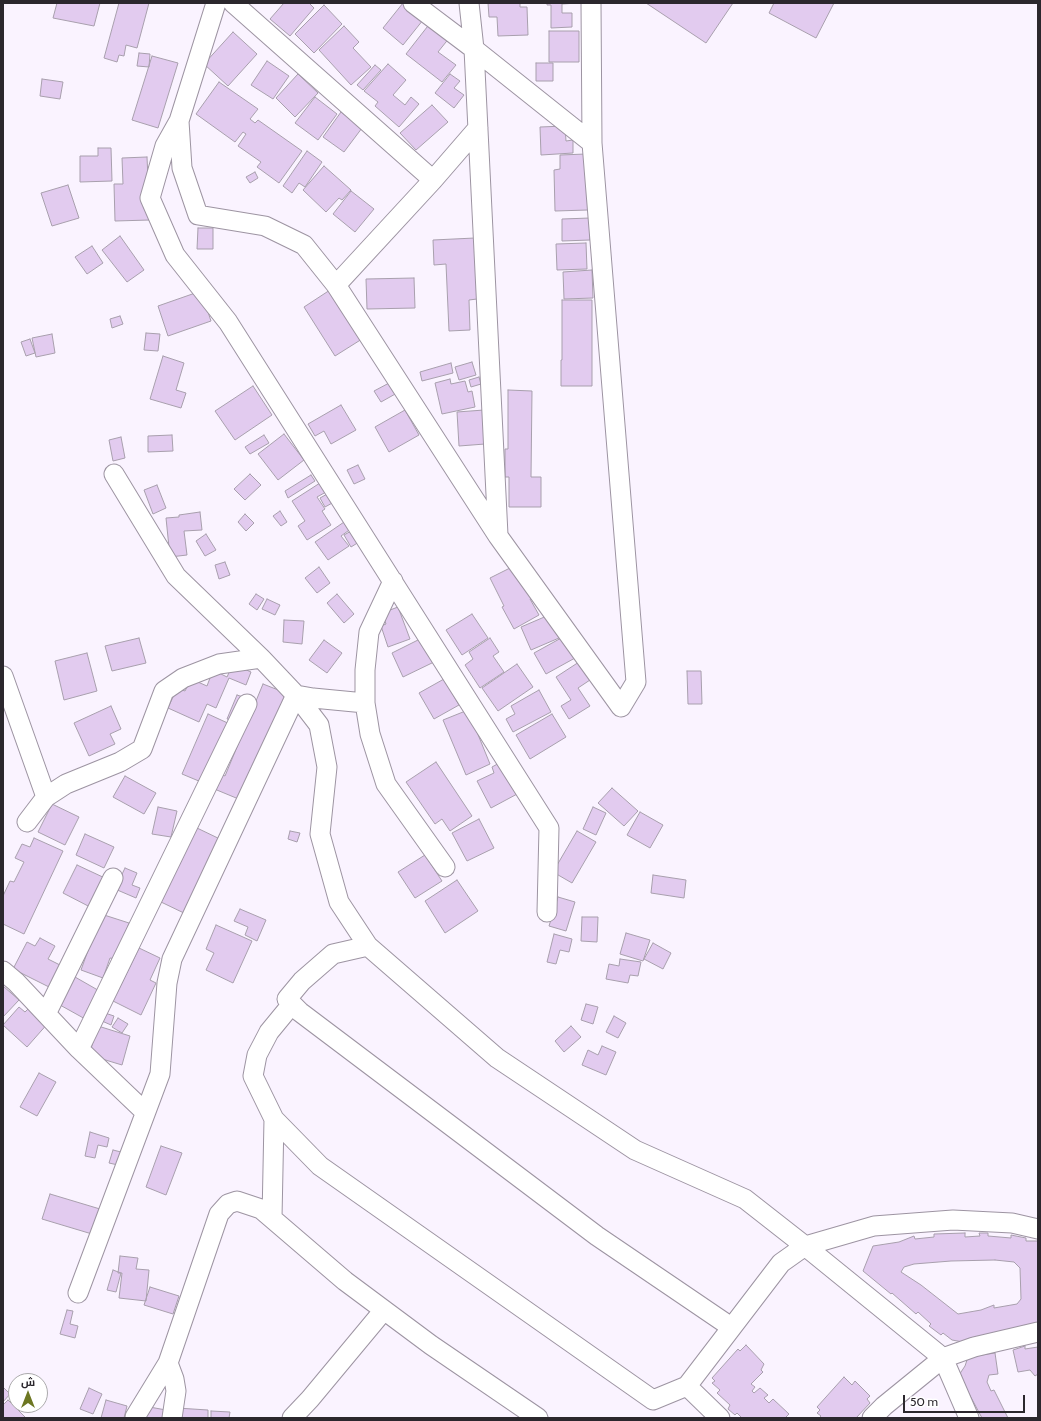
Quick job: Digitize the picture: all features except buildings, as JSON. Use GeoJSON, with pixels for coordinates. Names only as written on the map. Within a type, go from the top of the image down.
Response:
{"type":"FeatureCollection","features":[{"type":"Feature","properties":{"kind":"street"},"geometry":{"type":"LineString","coordinates":[[216,3],[180,121],[165,146],[150,198],[175,255],[228,322],[549,828],[547,912]]}},
{"type":"Feature","properties":{"kind":"street"},"geometry":{"type":"LineString","coordinates":[[233,3],[433,180]]}},
{"type":"Feature","properties":{"kind":"street"},"geometry":{"type":"LineString","coordinates":[[413,3],[474,49],[592,144]]}},
{"type":"Feature","properties":{"kind":"street"},"geometry":{"type":"LineString","coordinates":[[469,3],[474,49],[498,536]]}},
{"type":"Feature","properties":{"kind":"street"},"geometry":{"type":"LineString","coordinates":[[180,121],[182,168],[198,215],[264,226],[304,245],[336,285],[498,536],[621,707],[636,682],[592,144],[591,3]]}},
{"type":"Feature","properties":{"kind":"street"},"geometry":{"type":"LineString","coordinates":[[336,285],[433,180],[478,128]]}},
{"type":"Feature","properties":{"kind":"street"},"geometry":{"type":"LineString","coordinates":[[114,474],[176,576],[261,658],[296,695],[319,725],[327,767],[320,834],[339,902],[368,946],[497,1058],[635,1150],[745,1199],[805,1246],[943,1358],[969,1418]]}},
{"type":"Feature","properties":{"kind":"street"},"geometry":{"type":"LineString","coordinates":[[393,581],[369,632],[365,670],[365,703],[370,734],[386,784],[444,867]]}},
{"type":"Feature","properties":{"kind":"street"},"geometry":{"type":"LineString","coordinates":[[27,822],[46,797],[66,784],[120,762],[142,749],[164,691],[183,678],[220,664],[261,658]]}},
{"type":"Feature","properties":{"kind":"street"},"geometry":{"type":"LineString","coordinates":[[3,676],[46,797]]}},
{"type":"Feature","properties":{"kind":"street"},"geometry":{"type":"LineString","coordinates":[[296,695],[365,703]]}},
{"type":"Feature","properties":{"kind":"street"},"geometry":{"type":"LineString","coordinates":[[78,1293],[160,1074],[167,983],[172,959],[296,695]]}},
{"type":"Feature","properties":{"kind":"street"},"geometry":{"type":"LineString","coordinates":[[79,1049],[247,704]]}},
{"type":"Feature","properties":{"kind":"street"},"geometry":{"type":"LineString","coordinates":[[46,1014],[113,878]]}},
{"type":"Feature","properties":{"kind":"street"},"geometry":{"type":"LineString","coordinates":[[368,946],[333,954],[302,981],[287,999],[300,1012],[597,1236],[731,1327]]}},
{"type":"Feature","properties":{"kind":"street"},"geometry":{"type":"LineString","coordinates":[[3,971],[16,982],[79,1049],[145,1112]]}},
{"type":"Feature","properties":{"kind":"street"},"geometry":{"type":"LineString","coordinates":[[292,1004],[264,1040],[257,1055],[254,1069],[254,1076],[274,1119],[320,1166],[653,1400],[687,1386],[781,1263],[805,1246],[874,1226],[952,1220],[1012,1223],[1038,1229]]}},
{"type":"Feature","properties":{"kind":"street"},"geometry":{"type":"LineString","coordinates":[[272,1218],[274,1119]]}},
{"type":"Feature","properties":{"kind":"street"},"geometry":{"type":"LineString","coordinates":[[135,1417],[168,1363],[220,1214],[228,1204],[237,1201],[261,1209],[345,1281],[432,1345],[538,1418]]}},
{"type":"Feature","properties":{"kind":"street"},"geometry":{"type":"LineString","coordinates":[[292,1418],[310,1399],[384,1310]]}},
{"type":"Feature","properties":{"kind":"street"},"geometry":{"type":"LineString","coordinates":[[872,1418],[884,1406],[943,1358],[974,1347],[1038,1332]]}},
{"type":"Feature","properties":{"kind":"street"},"geometry":{"type":"LineString","coordinates":[[168,1363],[174,1379],[176,1391],[172,1418]]}},
{"type":"Feature","properties":{"kind":"street"},"geometry":{"type":"LineString","coordinates":[[687,1386],[720,1418]]}}]}
